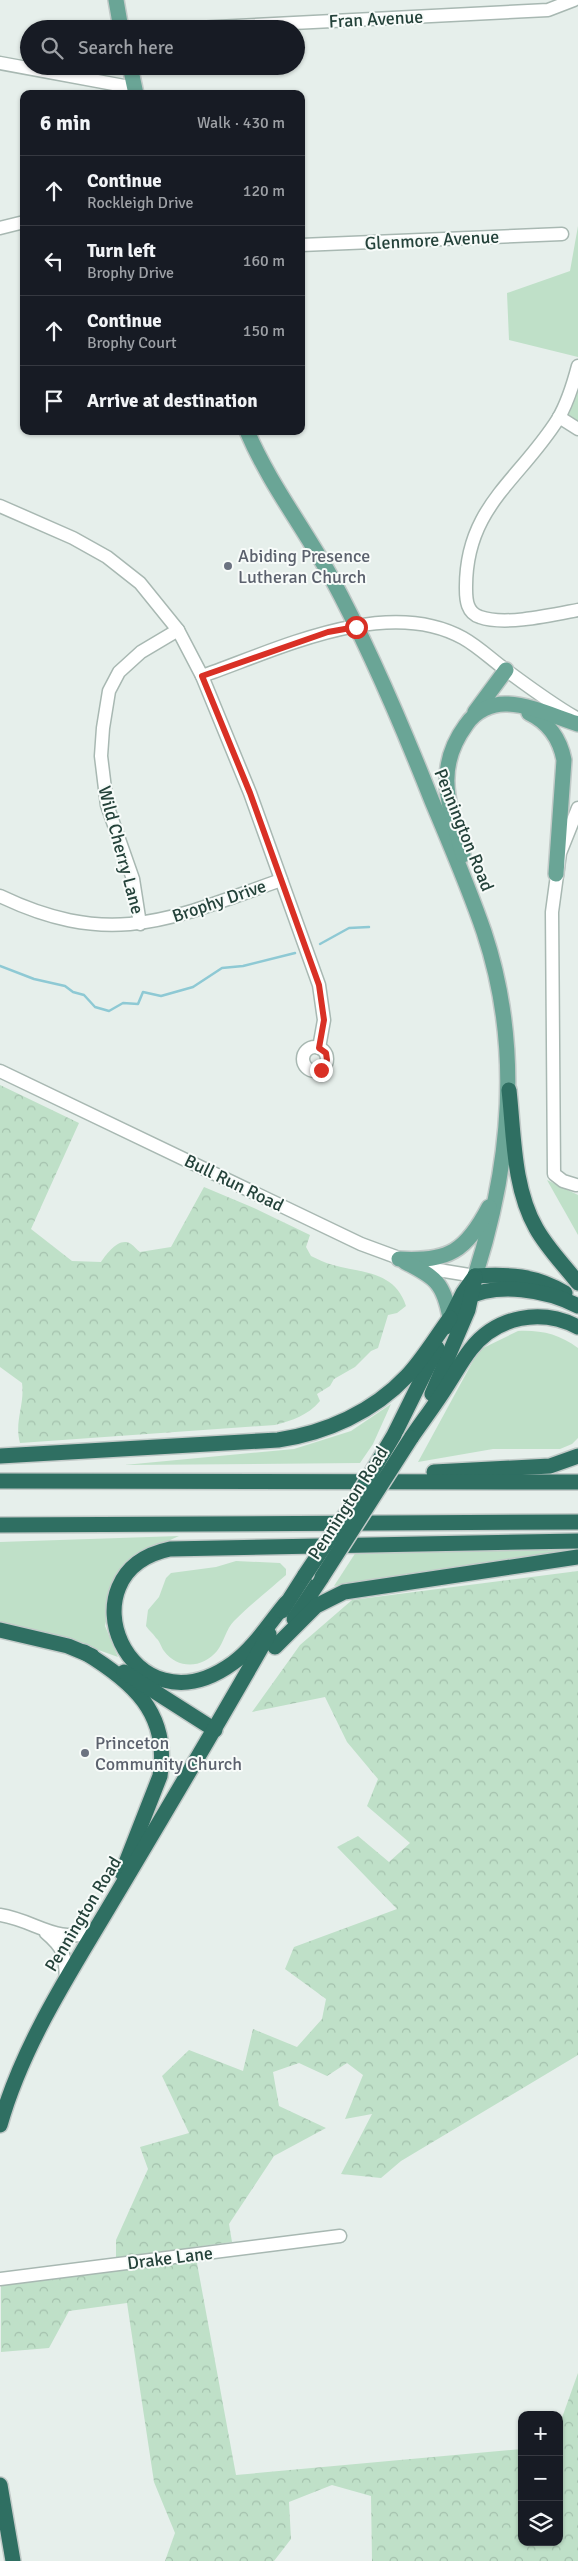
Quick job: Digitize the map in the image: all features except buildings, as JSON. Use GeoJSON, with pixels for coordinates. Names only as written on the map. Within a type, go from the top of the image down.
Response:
{"type":"FeatureCollection","features":[{"type":"Feature","properties":{"kind":"highway"},"geometry":{"type":"LineString","coordinates":[[509,1090],[519,1178],[524,1201],[542,1238],[578,1283]]}},
{"type":"Feature","properties":{"kind":"highway"},"geometry":{"type":"LineString","coordinates":[[475,1276],[502,1274],[538,1280],[555,1287],[578,1304]]}},
{"type":"Feature","properties":{"kind":"highway","name":"Pennington Road"},"geometry":{"type":"LineString","coordinates":[[215,1730],[275,1647],[322,1577],[411,1438],[453,1348],[473,1294],[475,1276]]}},
{"type":"Feature","properties":{"kind":"highway","name":"Pennington Road"},"geometry":{"type":"LineString","coordinates":[[0,2125],[32,2043],[66,1979],[215,1730],[286,1603],[354,1502],[394,1435],[457,1304],[475,1276]]}},
{"type":"Feature","properties":{"kind":"highway"},"geometry":{"type":"LineString","coordinates":[[457,1304],[473,1294],[498,1290],[523,1290],[546,1294],[578,1304]]}},
{"type":"Feature","properties":{"kind":"highway"},"geometry":{"type":"LineString","coordinates":[[411,1438],[471,1348],[491,1330],[512,1320],[534,1316],[556,1319],[578,1327]]}},
{"type":"Feature","properties":{"kind":"highway"},"geometry":{"type":"LineString","coordinates":[[0,1456],[278,1440],[310,1434],[347,1420],[393,1390],[414,1368],[450,1318]]}},
{"type":"Feature","properties":{"kind":"highway"},"geometry":{"type":"LineString","coordinates":[[260,1482],[533,1467],[557,1464],[578,1456]]}},
{"type":"Feature","properties":{"kind":"highway"},"geometry":{"type":"LineString","coordinates":[[0,1481],[578,1482]]}},
{"type":"Feature","properties":{"kind":"highway"},"geometry":{"type":"LineString","coordinates":[[0,1525],[578,1522]]}},
{"type":"Feature","properties":{"kind":"highway"},"geometry":{"type":"LineString","coordinates":[[286,1603],[237,1661],[210,1676],[184,1682],[159,1678],[137,1666],[121,1644],[114,1620],[117,1595],[129,1573],[150,1555],[170,1548],[578,1541]]}},
{"type":"Feature","properties":{"kind":"highway"},"geometry":{"type":"LineString","coordinates":[[275,1647],[316,1606],[344,1592],[578,1556]]}},
{"type":"Feature","properties":{"kind":"highway"},"geometry":{"type":"LineString","coordinates":[[0,1630],[84,1652],[131,1675],[215,1730]]}},
{"type":"Feature","properties":{"kind":"highway"},"geometry":{"type":"LineString","coordinates":[[84,1652],[116,1672],[140,1697],[156,1725],[162,1749],[160,1776],[110,1906]]}},
{"type":"Feature","properties":{"kind":"highway"},"geometry":{"type":"LineString","coordinates":[[0,2485],[11,2558]]}},
{"type":"Feature","properties":{"kind":"main road"},"geometry":{"type":"LineString","coordinates":[[116,0],[119,20]]}},
{"type":"Feature","properties":{"kind":"main road"},"geometry":{"type":"LineString","coordinates":[[132,75],[136,90]]}},
{"type":"Feature","properties":{"kind":"main road","name":"Pennington Road"},"geometry":{"type":"LineString","coordinates":[[249,435],[266,469],[331,576],[356,627],[420,770],[484,932],[504,1012],[509,1090],[504,1154],[497,1192],[475,1276]]}},
{"type":"Feature","properties":{"kind":"main road"},"geometry":{"type":"LineString","coordinates":[[484,932],[446,791],[450,756],[456,739],[506,670]]}},
{"type":"Feature","properties":{"kind":"main road"},"geometry":{"type":"LineString","coordinates":[[474,716],[498,704],[515,704],[578,724]]}},
{"type":"Feature","properties":{"kind":"main road"},"geometry":{"type":"LineString","coordinates":[[474,716],[500,707],[525,712],[544,723],[559,743],[565,768],[556,874]]}},
{"type":"Feature","properties":{"kind":"main road"},"geometry":{"type":"LineString","coordinates":[[399,1259],[433,1260],[457,1248],[474,1233],[497,1192]]}},
{"type":"Feature","properties":{"kind":"main road"},"geometry":{"type":"LineString","coordinates":[[399,1259],[431,1276],[439,1284],[444,1292],[450,1318]]}},
{"type":"Feature","properties":{"kind":"street","name":"Fran Avenue"},"geometry":{"type":"LineString","coordinates":[[305,22],[548,10],[574,0]]}},
{"type":"Feature","properties":{"kind":"street"},"geometry":{"type":"LineString","coordinates":[[0,63],[20,67]]}},
{"type":"Feature","properties":{"kind":"street"},"geometry":{"type":"LineString","coordinates":[[58,75],[131,90]]}},
{"type":"Feature","properties":{"kind":"street"},"geometry":{"type":"LineString","coordinates":[[0,228],[20,223]]}},
{"type":"Feature","properties":{"kind":"street","name":"Glenmore Avenue"},"geometry":{"type":"LineString","coordinates":[[305,245],[562,234]]}},
{"type":"Feature","properties":{"kind":"street"},"geometry":{"type":"LineString","coordinates":[[578,366],[573,387],[559,417],[492,502],[477,528],[470,550],[466,578],[468,603],[474,614],[488,619],[510,619],[578,610]]}},
{"type":"Feature","properties":{"kind":"street"},"geometry":{"type":"LineString","coordinates":[[559,417],[578,429]]}},
{"type":"Feature","properties":{"kind":"street","name":"Brophy Drive"},"geometry":{"type":"LineString","coordinates":[[0,896],[39,913],[65,920],[100,925],[140,924],[177,916],[282,880],[250,793],[202,676],[178,630],[140,583],[107,556],[73,538],[1,510]]}},
{"type":"Feature","properties":{"kind":"street"},"geometry":{"type":"LineString","coordinates":[[202,676],[328,632],[402,622],[441,628],[470,642],[506,670],[578,718]]}},
{"type":"Feature","properties":{"kind":"street","name":"Wild Cherry Lane"},"geometry":{"type":"LineString","coordinates":[[140,924],[133,879],[107,806],[101,756],[103,728],[109,691],[119,672],[141,652],[178,630]]}},
{"type":"Feature","properties":{"kind":"street"},"geometry":{"type":"LineString","coordinates":[[576,1185],[563,1181],[554,1174],[552,924],[556,874],[562,844],[578,808]]}},
{"type":"Feature","properties":{"kind":"street"},"geometry":{"type":"LineString","coordinates":[[282,880],[319,985],[324,1020],[319,1048]]}},
{"type":"Feature","properties":{"kind":"street","name":"Bull Run Road"},"geometry":{"type":"LineString","coordinates":[[0,1071],[342,1235],[399,1259],[444,1272],[475,1276]]}},
{"type":"Feature","properties":{"kind":"street"},"geometry":{"type":"LineString","coordinates":[[0,1916],[64,1936],[77,1937],[94,1932]]}},
{"type":"Feature","properties":{"kind":"street"},"geometry":{"type":"LineString","coordinates":[[41,1928],[59,1944],[65,1956],[66,1979]]}},
{"type":"Feature","properties":{"kind":"street","name":"Drake Lane"},"geometry":{"type":"LineString","coordinates":[[0,2279],[340,2236]]}},
{"type":"Feature","properties":{"kind":"green space"},"geometry":{"type":"Polygon","coordinates":[[[578,226],[578,357],[509,340],[507,293],[570,271],[578,226]]]}},
{"type":"Feature","properties":{"kind":"green space"},"geometry":{"type":"Polygon","coordinates":[[[578,370],[578,426],[565,419],[578,370]]]}},
{"type":"Feature","properties":{"kind":"green space"},"geometry":{"type":"Polygon","coordinates":[[[0,1085],[79,1123],[31,1229],[72,1261],[101,1262],[113,1247],[122,1242],[131,1244],[140,1252],[171,1247],[204,1187],[310,1235],[306,1247],[311,1256],[330,1264],[366,1272],[386,1280],[401,1295],[406,1306],[397,1313],[388,1315],[378,1348],[371,1351],[355,1367],[334,1379],[330,1386],[317,1394],[320,1401],[315,1406],[305,1414],[294,1419],[275,1425],[20,1443],[18,1427],[23,1391],[22,1383],[0,1367],[0,1085]]]}},
{"type":"Feature","properties":{"kind":"green space"},"geometry":{"type":"Polygon","coordinates":[[[547,1180],[578,1195],[578,1235],[547,1180]]]}},
{"type":"Feature","properties":{"kind":"green space"},"geometry":{"type":"Polygon","coordinates":[[[518,1331],[550,1334],[564,1339],[578,1348],[578,1438],[572,1444],[560,1449],[493,1449],[418,1462],[479,1350],[518,1331]]]}},
{"type":"Feature","properties":{"kind":"green space"},"geometry":{"type":"Polygon","coordinates":[[[391,1404],[373,1444],[360,1463],[124,1465],[294,1449],[351,1431],[391,1404]]]}},
{"type":"Feature","properties":{"kind":"green space"},"geometry":{"type":"Polygon","coordinates":[[[179,1536],[159,1545],[116,1574],[105,1626],[118,1657],[65,1638],[0,1623],[0,1542],[179,1536]]]}},
{"type":"Feature","properties":{"kind":"green space"},"geometry":{"type":"Polygon","coordinates":[[[578,1548],[578,1550],[334,1586],[356,1552],[578,1548]]]}},
{"type":"Feature","properties":{"kind":"green space"},"geometry":{"type":"Polygon","coordinates":[[[236,1561],[280,1563],[286,1569],[286,1575],[234,1621],[217,1651],[211,1657],[205,1661],[190,1664],[176,1661],[164,1651],[159,1641],[146,1626],[148,1610],[159,1597],[166,1578],[171,1573],[216,1567],[236,1561]]]}},
{"type":"Feature","properties":{"kind":"green space"},"geometry":{"type":"Polygon","coordinates":[[[578,1571],[578,2055],[401,2161],[381,2178],[341,2174],[372,2114],[345,2119],[363,2075],[347,2063],[327,2076],[299,2063],[273,2072],[279,2106],[326,2128],[274,2156],[229,2224],[232,2242],[194,2247],[236,2475],[518,2449],[518,2546],[563,2546],[563,2415],[578,2373],[578,2561],[372,2561],[371,2496],[332,2485],[289,2502],[291,2539],[274,2561],[165,2561],[175,2533],[154,2482],[127,2303],[69,2311],[49,2348],[1,2352],[1,2277],[116,2266],[116,2240],[148,2169],[140,2147],[189,2133],[162,2076],[189,2050],[243,2071],[253,2029],[297,2047],[322,2019],[326,1999],[285,1969],[294,1947],[397,1909],[337,1847],[358,1836],[389,1862],[410,1843],[367,1806],[378,1779],[347,1742],[325,1697],[252,1712],[300,1645],[352,1600],[578,1571]]]}},
{"type":"Feature","properties":{"kind":"waterway"},"geometry":{"type":"LineString","coordinates":[[320,944],[349,928],[369,927]]}},
{"type":"Feature","properties":{"kind":"waterway"},"geometry":{"type":"LineString","coordinates":[[0,966],[34,979],[65,986],[73,992],[84,995],[95,1007],[109,1011],[123,1003],[138,1004],[143,992],[161,996],[193,987],[222,968],[243,966],[295,953]]}},
{"type":"Feature","properties":{"kind":"place","name":"Abiding Presence Lutheran Church"},"geometry":{"type":"Point","coordinates":[228,566]}},
{"type":"Feature","properties":{"kind":"place","name":"Princeton Community Church"},"geometry":{"type":"Point","coordinates":[85,1753]}},
{"type":"Feature","properties":{"kind":"route"},"geometry":{"type":"LineString","coordinates":[[321,1070],[325,1067],[327,1056],[319,1048],[324,1020],[323,1001],[319,985],[250,793],[202,676],[328,632],[356,627]]}}]}
